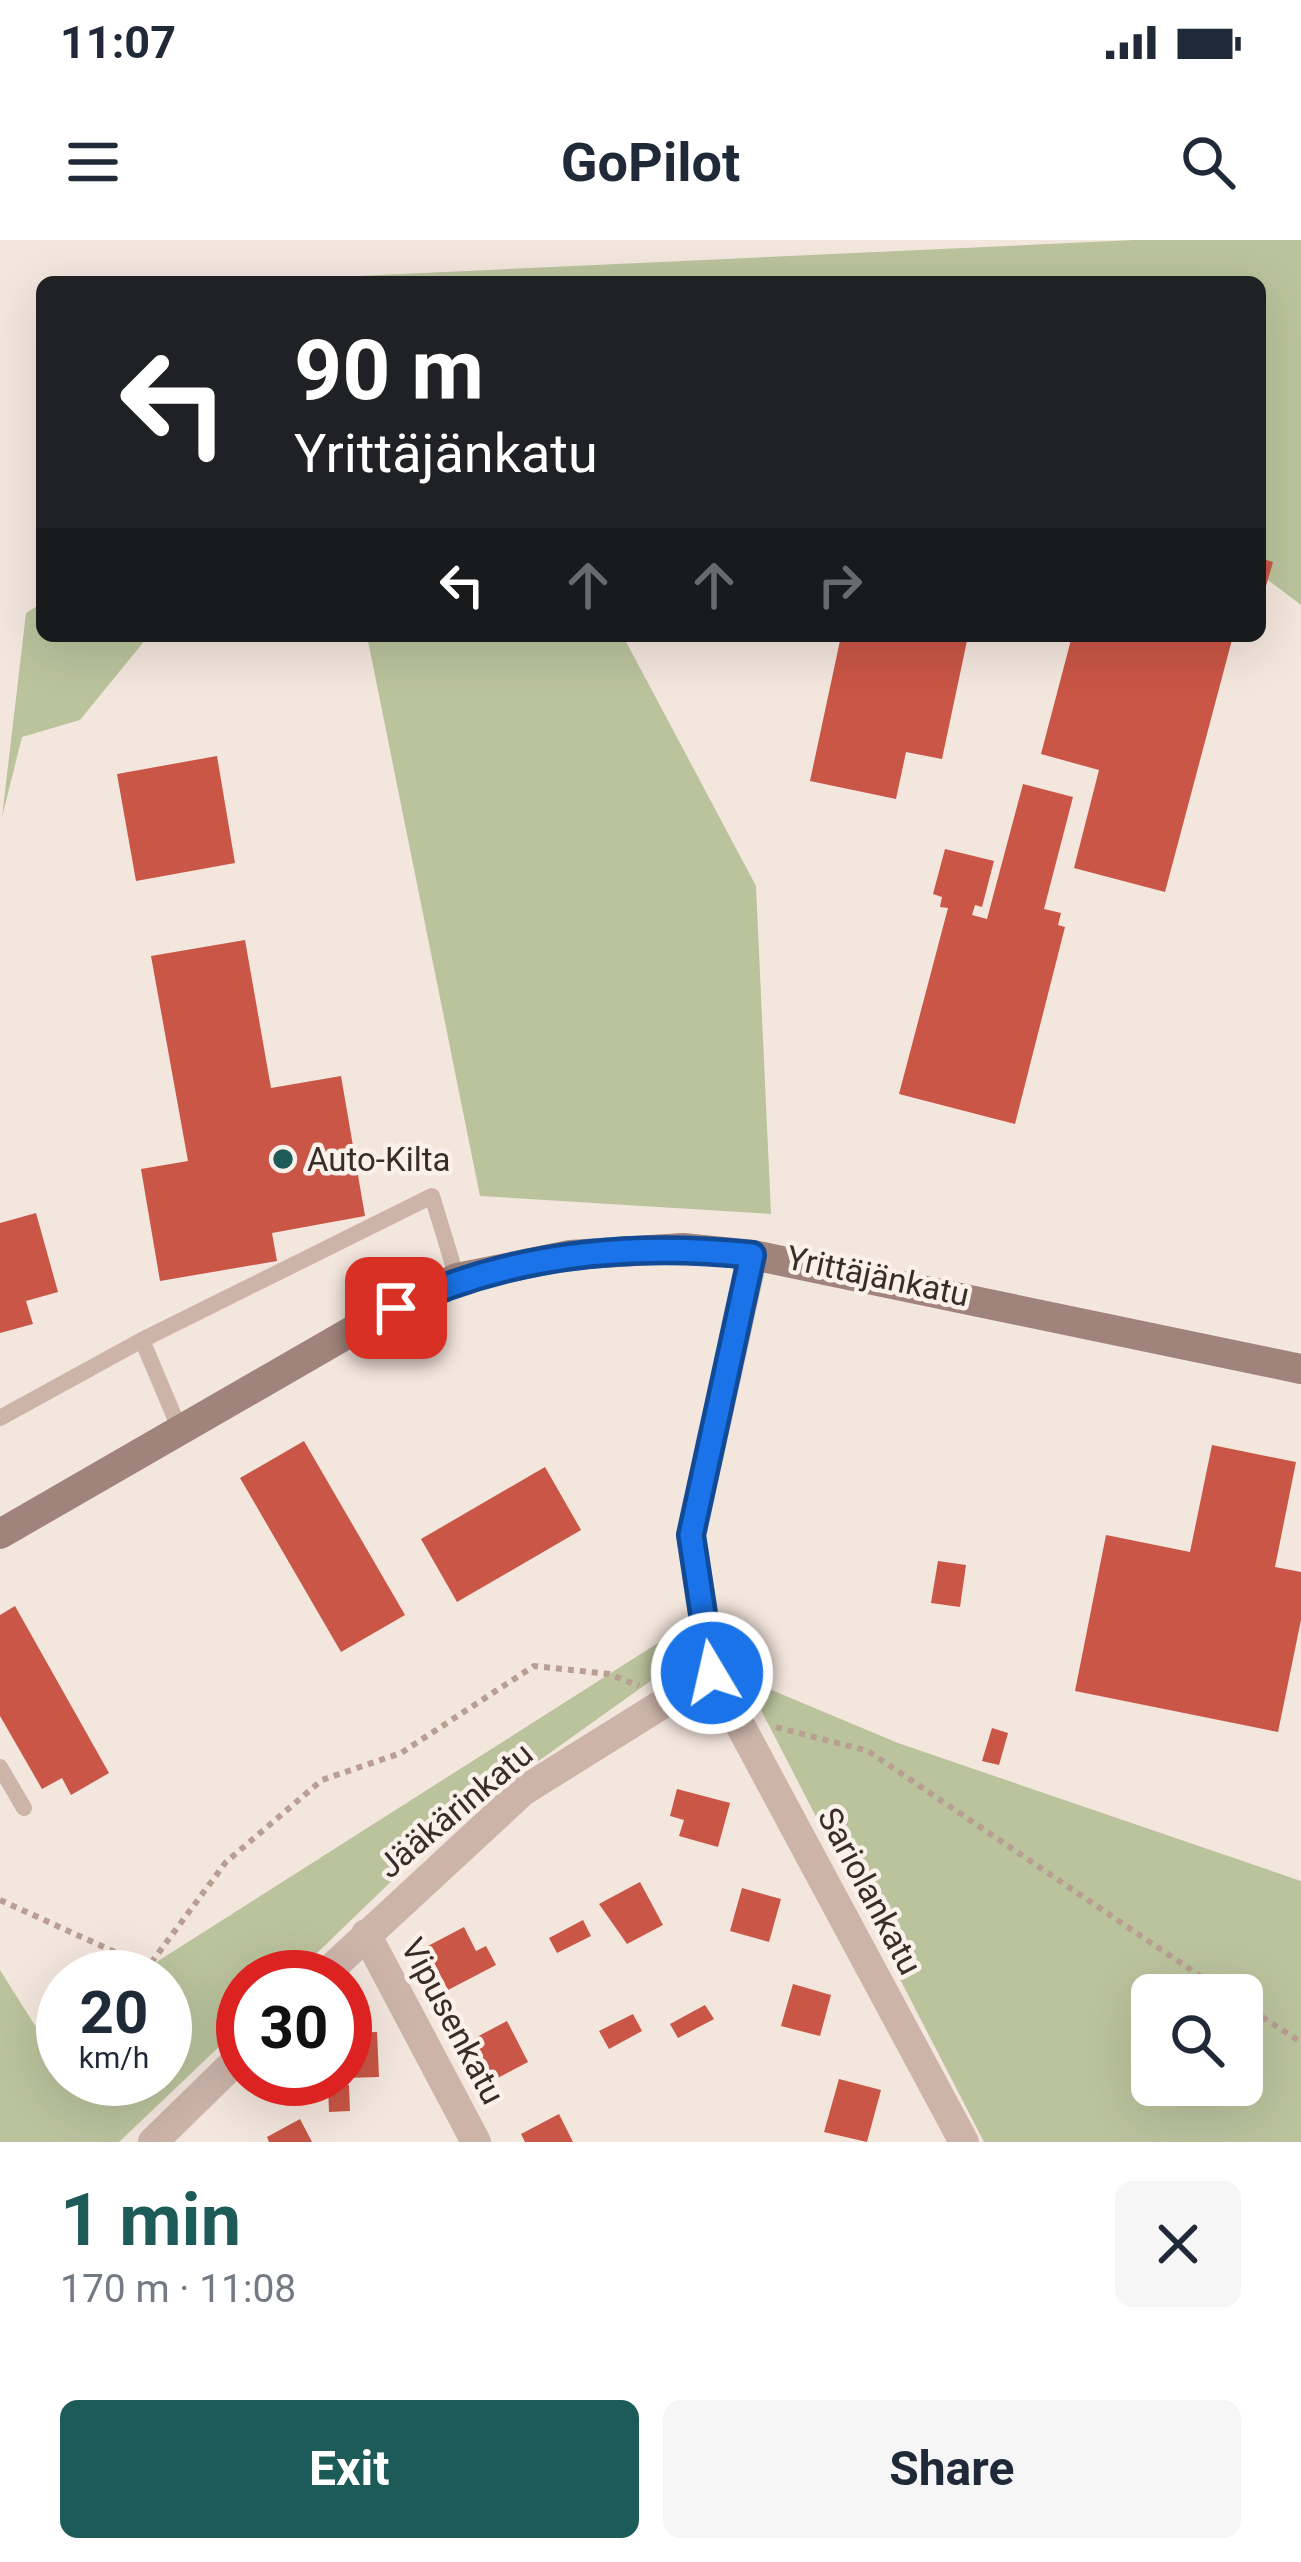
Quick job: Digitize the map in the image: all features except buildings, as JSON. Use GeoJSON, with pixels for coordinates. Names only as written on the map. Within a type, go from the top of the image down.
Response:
{"type":"FeatureCollection","features":[{"type":"Feature","properties":{"kind":"street","name":"Yrittäjänkatu"},"geometry":{"type":"LineString","coordinates":[[0,1534],[366,1323],[458,1278],[570,1255],[683,1248],[752,1255],[1301,1369]]}},
{"type":"Feature","properties":{"kind":"street"},"geometry":{"type":"LineString","coordinates":[[712,1673],[691,1535],[752,1255]]}},
{"type":"Feature","properties":{"kind":"street","name":"Jääkärinkatu"},"geometry":{"type":"LineString","coordinates":[[350,1950],[523,1791],[712,1673]]}},
{"type":"Feature","properties":{"kind":"street","name":"Sariolankatu"},"geometry":{"type":"LineString","coordinates":[[712,1673],[964,2142]]}},
{"type":"Feature","properties":{"kind":"street","name":"Vipusenkatu"},"geometry":{"type":"LineString","coordinates":[[366,1934],[476,2142]]}},
{"type":"Feature","properties":{"kind":"street"},"geometry":{"type":"LineString","coordinates":[[153,2142],[216,2080]]}},
{"type":"Feature","properties":{"kind":"lane"},"geometry":{"type":"LineString","coordinates":[[0,1418],[142,1340],[432,1196],[458,1278]]}},
{"type":"Feature","properties":{"kind":"lane"},"geometry":{"type":"LineString","coordinates":[[142,1340],[180,1430]]}},
{"type":"Feature","properties":{"kind":"lane"},"geometry":{"type":"LineString","coordinates":[[0,1767],[24,1808]]}},
{"type":"Feature","properties":{"kind":"path"},"geometry":{"type":"LineString","coordinates":[[0,1900],[148,1967],[226,1862],[322,1780],[400,1753],[534,1666],[609,1674],[670,1699]]}},
{"type":"Feature","properties":{"kind":"path"},"geometry":{"type":"LineString","coordinates":[[733,1712],[868,1751],[1197,1974]]}},
{"type":"Feature","properties":{"kind":"path"},"geometry":{"type":"LineString","coordinates":[[1263,2018],[1301,2042]]}},
{"type":"Feature","properties":{"kind":"green space"},"geometry":{"type":"Polygon","coordinates":[[[1134,240],[1301,240],[1301,605],[1266,579],[1266,276],[357,276],[1134,240]]]}},
{"type":"Feature","properties":{"kind":"green space"},"geometry":{"type":"Polygon","coordinates":[[[36,607],[36,642],[144,642],[80,720],[22,737],[2,817],[26,613],[36,607]]]}},
{"type":"Feature","properties":{"kind":"green space"},"geometry":{"type":"Polygon","coordinates":[[[368,642],[626,642],[756,886],[771,1214],[480,1196],[368,642]]]}},
{"type":"Feature","properties":{"kind":"green space"},"geometry":{"type":"Polygon","coordinates":[[[658,1643],[687,1655],[453,1822],[320,1950],[216,1950],[216,2050],[192,2073],[192,1950],[175,1950],[658,1643]]]}},
{"type":"Feature","properties":{"kind":"green space"},"geometry":{"type":"Polygon","coordinates":[[[745,1679],[898,1743],[1301,1881],[1301,2142],[984,2142],[745,1679]]]}},
{"type":"Feature","properties":{"kind":"green space"},"geometry":{"type":"Polygon","coordinates":[[[0,1970],[36,2027],[36,2106],[157,2106],[119,2142],[0,2142],[0,1970]]]}},
{"type":"Feature","properties":{"kind":"place","name":"Auto-Kilta"},"geometry":{"type":"Point","coordinates":[283,1159]}},
{"type":"Feature","properties":{"kind":"route"},"geometry":{"type":"LineString","coordinates":[[396,1308],[458,1278],[570,1255],[683,1248],[752,1255],[691,1535],[712,1673]]}}]}
